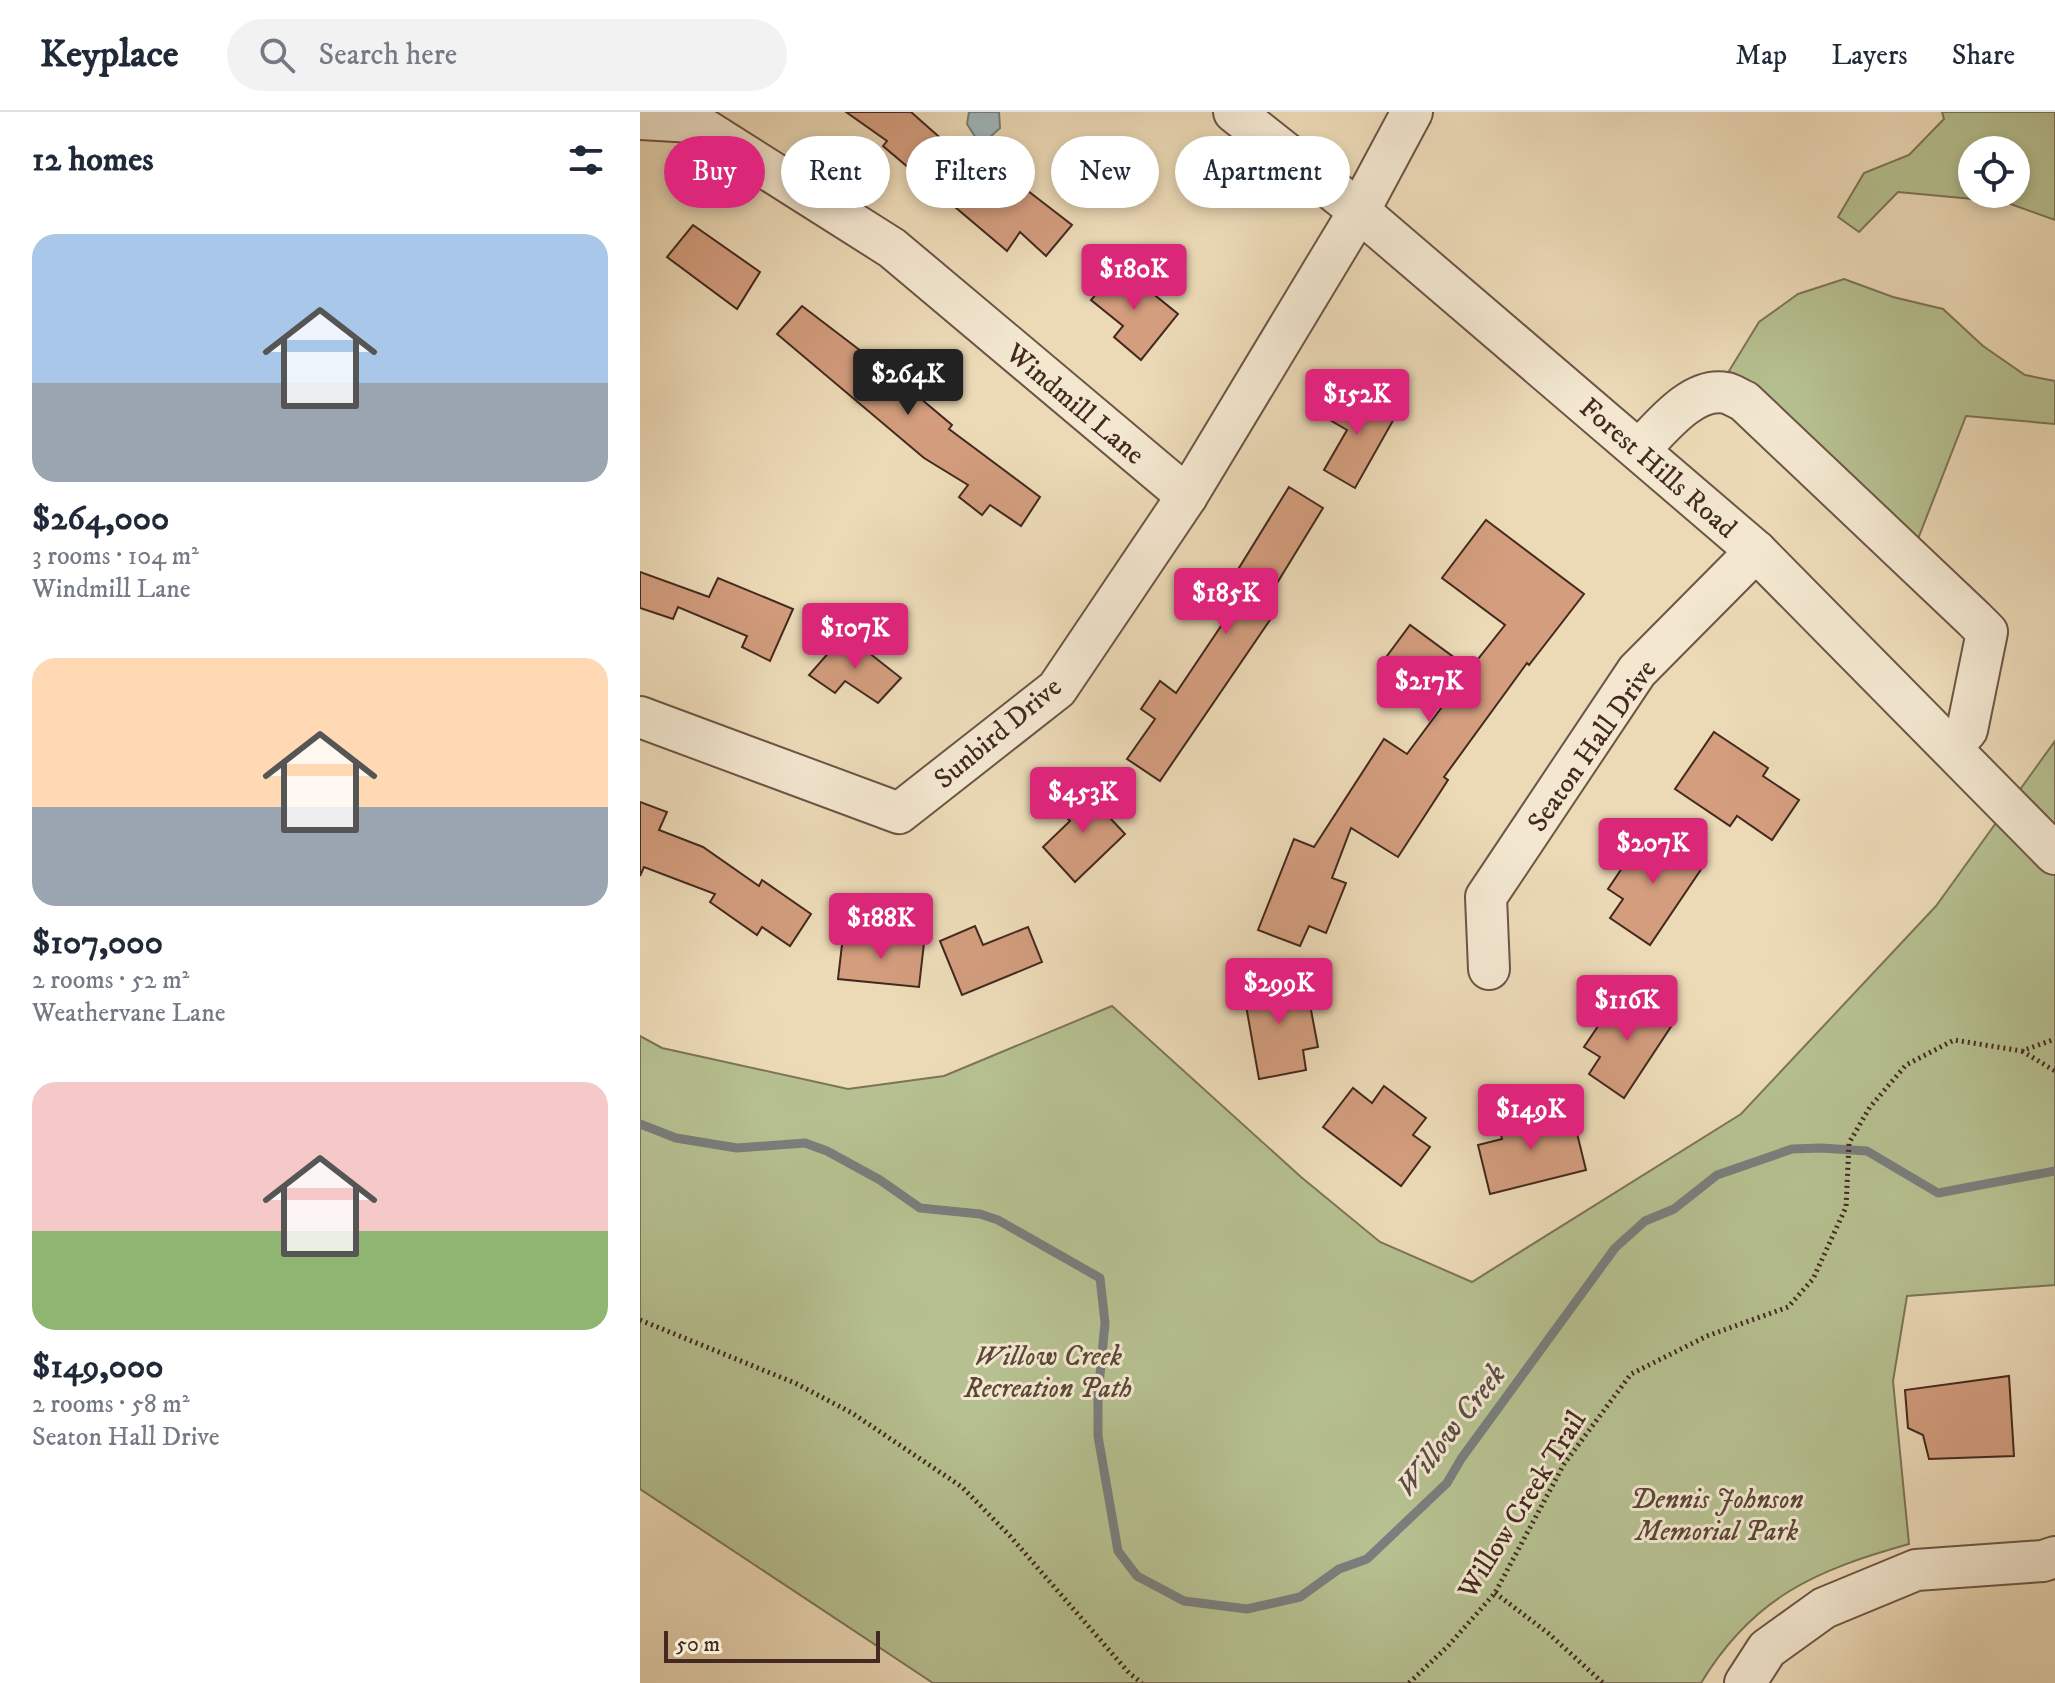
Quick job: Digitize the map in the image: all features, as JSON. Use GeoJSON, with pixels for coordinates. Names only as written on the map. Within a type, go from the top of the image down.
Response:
{"type":"FeatureCollection","features":[{"type":"Feature","properties":{"kind":"street","name":"Forest Hills Road"},"geometry":{"type":"LineString","coordinates":[[1234,112],[1359,211],[1756,551],[2055,854]]}},
{"type":"Feature","properties":{"kind":"street","name":"Sunbird Drive"},"geometry":{"type":"LineString","coordinates":[[640,717],[899,813],[1057,689],[1187,496],[1359,211],[1412,112]]}},
{"type":"Feature","properties":{"kind":"street","name":"Windmill Lane"},"geometry":{"type":"LineString","coordinates":[[640,119],[693,122],[892,248],[1187,496]]}},
{"type":"Feature","properties":{"kind":"street"},"geometry":{"type":"LineString","coordinates":[[1639,450],[1681,409],[1699,397],[1725,392],[1744,401],[1974,619],[1987,632],[1967,730],[1952,747]]}},
{"type":"Feature","properties":{"kind":"street","name":"Seaton Hall Drive"},"geometry":{"type":"LineString","coordinates":[[1489,969],[1486,897],[1637,671],[1756,551]]}},
{"type":"Feature","properties":{"kind":"street"},"geometry":{"type":"LineString","coordinates":[[1745,1683],[1767,1649],[1824,1608],[1916,1570],[2043,1561],[2055,1557]]}},
{"type":"Feature","properties":{"kind":"path","name":"Willow Creek Trail"},"geometry":{"type":"LineString","coordinates":[[2022,1051],[2055,1039]]}},
{"type":"Feature","properties":{"kind":"path","name":"Willow Creek Trail"},"geometry":{"type":"LineString","coordinates":[[1409,1683],[1448,1646],[1495,1593],[1564,1464],[1631,1374],[1707,1336],[1788,1307],[1813,1279],[1846,1207],[1849,1143],[1870,1107],[1906,1065],[1954,1040],[2022,1051],[2055,1071]]}},
{"type":"Feature","properties":{"kind":"path"},"geometry":{"type":"LineString","coordinates":[[640,1320],[818,1395],[865,1421],[962,1487],[1010,1536],[1129,1673],[1142,1683]]}},
{"type":"Feature","properties":{"kind":"path"},"geometry":{"type":"LineString","coordinates":[[1495,1593],[1548,1633],[1603,1683]]}},
{"type":"Feature","properties":{"kind":"green space"},"geometry":{"type":"Polygon","coordinates":[[[1942,112],[2055,112],[2055,220],[2022,208],[2030,208],[2030,136],[1958,136],[1958,198],[1898,192],[1859,232],[1838,217],[1864,173],[1909,155],[1944,119],[1942,112]]]}},
{"type":"Feature","properties":{"kind":"green space"},"geometry":{"type":"Polygon","coordinates":[[[1844,279],[1893,297],[1943,309],[1983,346],[2025,375],[2055,381],[2055,424],[1966,416],[1916,544],[1729,371],[1759,322],[1798,294],[1844,279]]]}},
{"type":"Feature","properties":{"kind":"green space","name":"Willow Creek Recreation Path"},"geometry":{"type":"Polygon","coordinates":[[[2055,741],[2055,1285],[1907,1296],[1893,1381],[1909,1544],[1845,1565],[1790,1591],[1742,1629],[1701,1683],[933,1683],[640,1489],[640,1036],[662,1048],[848,1089],[944,1076],[1112,1006],[1301,1177],[1380,1242],[1472,1282],[1741,1114],[1936,906],[2055,741]]]}},
{"type":"Feature","properties":{"kind":"water"},"geometry":{"type":"Polygon","coordinates":[[[969,112],[999,112],[1000,128],[991,136],[975,136],[967,124],[969,112]]]}},
{"type":"Feature","properties":{"kind":"building"},"geometry":{"type":"Polygon","coordinates":[[[846,112],[911,112],[938,136],[906,136],[906,165],[890,152],[890,136],[880,136],[846,112]]]}},
{"type":"Feature","properties":{"kind":"building"},"geometry":{"type":"Polygon","coordinates":[[[1035,196],[1072,225],[1046,256],[1020,232],[1007,251],[956,208],[1035,208],[1035,196]]]}},
{"type":"Feature","properties":{"kind":"building"},"geometry":{"type":"Polygon","coordinates":[[[693,225],[760,272],[737,309],[667,257],[693,225]]]}},
{"type":"Feature","properties":{"kind":"building"},"geometry":{"type":"Polygon","coordinates":[[[1119,266],[1178,314],[1141,360],[1114,337],[1123,326],[1091,300],[1119,266]]]}},
{"type":"Feature","properties":{"kind":"building"},"geometry":{"type":"Polygon","coordinates":[[[802,306],[895,377],[952,425],[949,429],[1040,497],[1021,526],[990,505],[982,515],[959,497],[968,485],[924,458],[777,334],[802,306]]]}},
{"type":"Feature","properties":{"kind":"building"},"geometry":{"type":"Polygon","coordinates":[[[1346,390],[1395,417],[1355,488],[1324,470],[1347,430],[1330,420],[1346,390]]]}},
{"type":"Feature","properties":{"kind":"building"},"geometry":{"type":"Polygon","coordinates":[[[1289,487],[1323,508],[1263,606],[1274,614],[1160,781],[1127,759],[1155,719],[1141,709],[1160,681],[1176,693],[1223,623],[1206,611],[1225,581],[1229,584],[1289,487]]]}},
{"type":"Feature","properties":{"kind":"building"},"geometry":{"type":"Polygon","coordinates":[[[1486,520],[1584,594],[1529,665],[1527,663],[1444,777],[1448,780],[1398,857],[1351,828],[1332,878],[1346,883],[1326,933],[1309,926],[1300,946],[1258,930],[1294,839],[1314,847],[1384,739],[1407,754],[1447,700],[1387,656],[1410,625],[1470,669],[1505,625],[1442,578],[1486,520]]]}},
{"type":"Feature","properties":{"kind":"building"},"geometry":{"type":"Polygon","coordinates":[[[640,572],[709,597],[718,578],[793,609],[770,661],[742,647],[747,636],[678,607],[673,619],[640,608],[640,572]]]}},
{"type":"Feature","properties":{"kind":"building"},"geometry":{"type":"Polygon","coordinates":[[[845,634],[901,678],[878,703],[845,681],[835,693],[809,675],[845,634]]]}},
{"type":"Feature","properties":{"kind":"building"},"geometry":{"type":"Polygon","coordinates":[[[1714,732],[1768,768],[1763,776],[1799,800],[1772,840],[1737,816],[1730,826],[1675,789],[1714,732]]]}},
{"type":"Feature","properties":{"kind":"building"},"geometry":{"type":"Polygon","coordinates":[[[1081,787],[1125,834],[1075,882],[1043,847],[1070,821],[1058,808],[1081,787]]]}},
{"type":"Feature","properties":{"kind":"building"},"geometry":{"type":"Polygon","coordinates":[[[640,802],[667,812],[659,830],[703,847],[759,886],[762,880],[811,914],[790,946],[762,927],[757,935],[710,902],[715,894],[644,867],[640,876],[640,802]]]}},
{"type":"Feature","properties":{"kind":"building"},"geometry":{"type":"Polygon","coordinates":[[[1666,835],[1706,862],[1650,945],[1610,918],[1623,899],[1608,889],[1641,840],[1656,850],[1666,835]]]}},
{"type":"Feature","properties":{"kind":"building"},"geometry":{"type":"Polygon","coordinates":[[[975,926],[983,945],[1028,927],[1042,962],[962,995],[940,941],[975,926]]]}},
{"type":"Feature","properties":{"kind":"building"},"geometry":{"type":"Polygon","coordinates":[[[843,936],[924,943],[919,987],[838,979],[843,936]]]}},
{"type":"Feature","properties":{"kind":"building"},"geometry":{"type":"Polygon","coordinates":[[[1289,974],[1280,994],[1307,989],[1318,1047],[1303,1050],[1306,1070],[1259,1079],[1242,983],[1289,974]]]}},
{"type":"Feature","properties":{"kind":"building"},"geometry":{"type":"Polygon","coordinates":[[[1640,995],[1676,1019],[1624,1098],[1589,1074],[1600,1057],[1584,1047],[1615,1001],[1630,1010],[1640,995]]]}},
{"type":"Feature","properties":{"kind":"building"},"geometry":{"type":"Polygon","coordinates":[[[1384,1086],[1426,1118],[1413,1135],[1430,1147],[1401,1186],[1323,1127],[1353,1088],[1372,1103],[1384,1086]]]}},
{"type":"Feature","properties":{"kind":"building"},"geometry":{"type":"Polygon","coordinates":[[[1549,1108],[1554,1127],[1574,1121],[1586,1170],[1490,1194],[1478,1145],[1502,1139],[1498,1121],[1549,1108]]]}},
{"type":"Feature","properties":{"kind":"building"},"geometry":{"type":"Polygon","coordinates":[[[2009,1376],[2014,1456],[1929,1459],[1923,1435],[1908,1428],[1905,1390],[2009,1376]]]}},
{"type":"Feature","properties":{"kind":"waterway","name":"Willow Creek"},"geometry":{"type":"LineString","coordinates":[[640,1124],[676,1138],[737,1148],[805,1143],[827,1151],[880,1180],[920,1208],[980,1214],[998,1220],[1100,1278],[1105,1323],[1098,1396],[1098,1436],[1118,1551],[1137,1576],[1184,1601],[1247,1609],[1300,1597],[1339,1569],[1367,1559],[1447,1483],[1461,1459],[1615,1248],[1645,1221],[1674,1209],[1717,1175],[1792,1149],[1821,1148],[1867,1151],[1938,1193],[2055,1171]]}},
{"type":"Feature","properties":{"kind":"park label","name":"Dennis Johnson Memorial Park"},"geometry":{"type":"Point","coordinates":[1717,1514]}}]}
